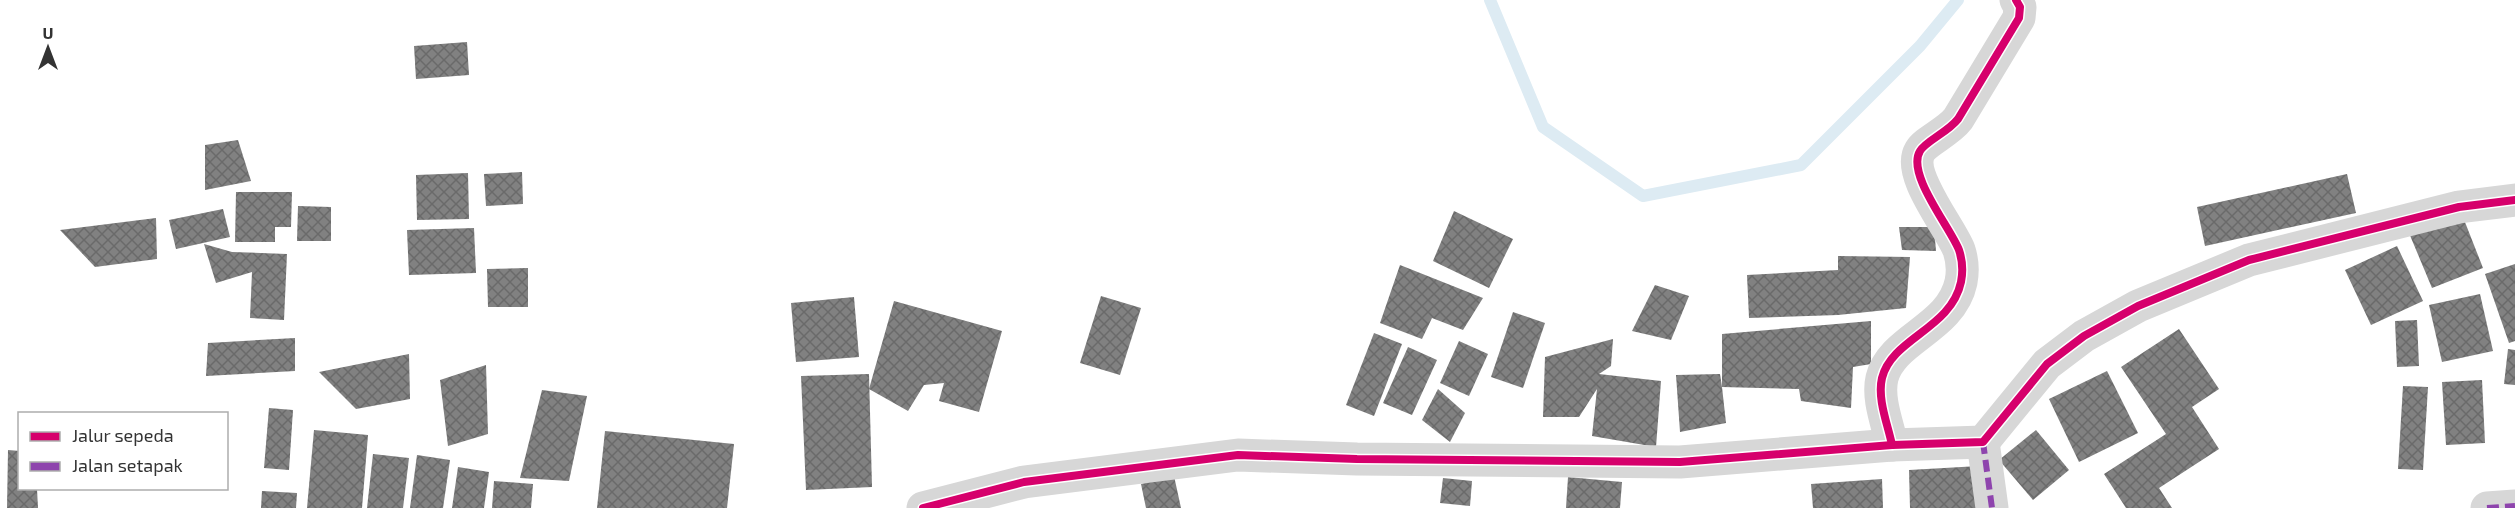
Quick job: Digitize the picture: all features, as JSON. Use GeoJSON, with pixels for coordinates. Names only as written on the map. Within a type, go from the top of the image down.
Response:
{"type":"FeatureCollection","features":[{"type":"Feature","properties":{"kind":"street"},"geometry":{"type":"LineString","coordinates":[[1892,445],[1881,394],[1882,378],[1890,362],[1947,312],[1956,301],[1961,281],[1959,250],[1922,184],[1918,171],[1918,156],[1924,146],[1947,131],[1958,119],[2019,18],[2018,4]]}},
{"type":"Feature","properties":{"kind":"street"},"geometry":{"type":"LineString","coordinates":[[1992,508],[1983,442],[2047,364],[2084,336],[2138,306],[2249,260],[2459,207],[2515,200]]}},
{"type":"Feature","properties":{"kind":"street"},"geometry":{"type":"LineString","coordinates":[[923,508],[1024,482],[1238,455],[1358,459],[1680,462],[1892,445],[1983,442]]}},
{"type":"Feature","properties":{"kind":"street"},"geometry":{"type":"LineString","coordinates":[[2487,508],[2515,506]]}},
{"type":"Feature","properties":{"kind":"building"},"geometry":{"type":"Polygon","coordinates":[[[467,42],[469,75],[416,79],[414,46],[467,42]]]}},
{"type":"Feature","properties":{"kind":"building"},"geometry":{"type":"Polygon","coordinates":[[[238,140],[251,181],[205,190],[205,145],[238,140]]]}},
{"type":"Feature","properties":{"kind":"building"},"geometry":{"type":"Polygon","coordinates":[[[522,172],[523,204],[486,206],[484,174],[522,172]]]}},
{"type":"Feature","properties":{"kind":"building"},"geometry":{"type":"Polygon","coordinates":[[[468,173],[469,219],[417,220],[416,175],[468,173]]]}},
{"type":"Feature","properties":{"kind":"building"},"geometry":{"type":"Polygon","coordinates":[[[2347,174],[2356,213],[2205,246],[2197,207],[2347,174]]]}},
{"type":"Feature","properties":{"kind":"building"},"geometry":{"type":"Polygon","coordinates":[[[236,192],[292,192],[291,227],[275,227],[275,242],[235,242],[236,192]]]}},
{"type":"Feature","properties":{"kind":"building"},"geometry":{"type":"Polygon","coordinates":[[[298,206],[331,207],[331,241],[297,241],[298,206]]]}},
{"type":"Feature","properties":{"kind":"building"},"geometry":{"type":"Polygon","coordinates":[[[223,209],[230,237],[176,249],[169,220],[223,209]]]}},
{"type":"Feature","properties":{"kind":"building"},"geometry":{"type":"Polygon","coordinates":[[[1454,211],[1513,239],[1489,288],[1433,261],[1454,211]]]}},
{"type":"Feature","properties":{"kind":"building"},"geometry":{"type":"Polygon","coordinates":[[[2461,212],[2483,268],[2432,288],[2409,233],[2461,212]]]}},
{"type":"Feature","properties":{"kind":"building"},"geometry":{"type":"Polygon","coordinates":[[[156,218],[157,259],[95,267],[60,230],[156,218]]]}},
{"type":"Feature","properties":{"kind":"building"},"geometry":{"type":"Polygon","coordinates":[[[1899,227],[1934,227],[1936,251],[1902,250],[1899,227]]]}},
{"type":"Feature","properties":{"kind":"building"},"geometry":{"type":"Polygon","coordinates":[[[474,228],[476,273],[409,275],[407,230],[474,228]]]}},
{"type":"Feature","properties":{"kind":"building"},"geometry":{"type":"Polygon","coordinates":[[[204,244],[232,252],[287,254],[284,320],[250,318],[252,272],[216,283],[204,244]]]}},
{"type":"Feature","properties":{"kind":"building"},"geometry":{"type":"Polygon","coordinates":[[[2397,246],[2423,301],[2371,325],[2345,270],[2397,246]]]}},
{"type":"Feature","properties":{"kind":"building"},"geometry":{"type":"Polygon","coordinates":[[[1838,256],[1910,257],[1906,308],[1838,315],[1749,318],[1747,275],[1838,270],[1838,256]]]}},
{"type":"Feature","properties":{"kind":"building"},"geometry":{"type":"Polygon","coordinates":[[[2515,264],[2515,341],[2509,343],[2485,274],[2515,264]]]}},
{"type":"Feature","properties":{"kind":"building"},"geometry":{"type":"Polygon","coordinates":[[[1400,265],[1483,298],[1463,330],[1432,318],[1422,339],[1380,323],[1400,265]]]}},
{"type":"Feature","properties":{"kind":"building"},"geometry":{"type":"Polygon","coordinates":[[[528,268],[528,307],[488,307],[487,269],[528,268]]]}},
{"type":"Feature","properties":{"kind":"building"},"geometry":{"type":"Polygon","coordinates":[[[1655,285],[1689,296],[1671,340],[1632,331],[1655,285]]]}},
{"type":"Feature","properties":{"kind":"building"},"geometry":{"type":"Polygon","coordinates":[[[2480,294],[2493,351],[2442,362],[2429,305],[2480,294]]]}},
{"type":"Feature","properties":{"kind":"building"},"geometry":{"type":"Polygon","coordinates":[[[1101,296],[1141,308],[1120,375],[1080,363],[1101,296]]]}},
{"type":"Feature","properties":{"kind":"building"},"geometry":{"type":"Polygon","coordinates":[[[854,297],[859,357],[796,362],[791,303],[854,297]]]}},
{"type":"Feature","properties":{"kind":"building"},"geometry":{"type":"Polygon","coordinates":[[[894,301],[1002,331],[979,412],[939,401],[944,383],[924,385],[908,411],[869,389],[894,301]]]}},
{"type":"Feature","properties":{"kind":"building"},"geometry":{"type":"Polygon","coordinates":[[[1513,312],[1545,323],[1523,388],[1491,377],[1513,312]]]}},
{"type":"Feature","properties":{"kind":"building"},"geometry":{"type":"Polygon","coordinates":[[[2417,320],[2419,366],[2397,367],[2395,321],[2417,320]]]}},
{"type":"Feature","properties":{"kind":"building"},"geometry":{"type":"Polygon","coordinates":[[[1871,321],[1871,364],[1853,367],[1851,408],[1801,401],[1799,389],[1722,387],[1722,334],[1871,321]]]}},
{"type":"Feature","properties":{"kind":"building"},"geometry":{"type":"Polygon","coordinates":[[[2179,329],[2219,389],[2192,407],[2219,449],[2159,488],[2172,508],[2126,508],[2104,474],[2166,434],[2121,367],[2179,329]]]}},
{"type":"Feature","properties":{"kind":"building"},"geometry":{"type":"Polygon","coordinates":[[[1374,333],[1402,344],[1374,416],[1346,405],[1374,333]]]}},
{"type":"Feature","properties":{"kind":"building"},"geometry":{"type":"Polygon","coordinates":[[[295,338],[295,371],[206,376],[208,343],[295,338]]]}},
{"type":"Feature","properties":{"kind":"building"},"geometry":{"type":"Polygon","coordinates":[[[1613,339],[1611,366],[1599,374],[1661,381],[1656,447],[1592,436],[1597,389],[1579,417],[1543,417],[1545,357],[1613,339]]]}},
{"type":"Feature","properties":{"kind":"building"},"geometry":{"type":"Polygon","coordinates":[[[1459,341],[1488,354],[1469,396],[1440,383],[1459,341]]]}},
{"type":"Feature","properties":{"kind":"building"},"geometry":{"type":"Polygon","coordinates":[[[1408,347],[1437,360],[1412,415],[1383,403],[1408,347]]]}},
{"type":"Feature","properties":{"kind":"building"},"geometry":{"type":"Polygon","coordinates":[[[2508,349],[2515,350],[2515,385],[2504,384],[2508,349]]]}},
{"type":"Feature","properties":{"kind":"building"},"geometry":{"type":"Polygon","coordinates":[[[409,354],[410,399],[356,409],[319,372],[409,354]]]}},
{"type":"Feature","properties":{"kind":"building"},"geometry":{"type":"Polygon","coordinates":[[[486,365],[488,434],[448,446],[440,380],[486,365]]]}},
{"type":"Feature","properties":{"kind":"building"},"geometry":{"type":"Polygon","coordinates":[[[2107,371],[2138,433],[2079,462],[2049,399],[2107,371]]]}},
{"type":"Feature","properties":{"kind":"building"},"geometry":{"type":"Polygon","coordinates":[[[869,374],[872,487],[806,490],[801,376],[869,374]]]}},
{"type":"Feature","properties":{"kind":"building"},"geometry":{"type":"Polygon","coordinates":[[[1720,374],[1726,423],[1680,432],[1676,375],[1720,374]]]}},
{"type":"Feature","properties":{"kind":"building"},"geometry":{"type":"Polygon","coordinates":[[[2482,380],[2485,443],[2446,445],[2442,382],[2482,380]]]}},
{"type":"Feature","properties":{"kind":"building"},"geometry":{"type":"Polygon","coordinates":[[[2403,386],[2428,387],[2423,470],[2398,469],[2403,386]]]}},
{"type":"Feature","properties":{"kind":"building"},"geometry":{"type":"Polygon","coordinates":[[[1438,389],[1465,413],[1450,442],[1422,420],[1438,389]]]}},
{"type":"Feature","properties":{"kind":"building"},"geometry":{"type":"Polygon","coordinates":[[[542,390],[587,396],[569,481],[520,478],[542,390]]]}},
{"type":"Feature","properties":{"kind":"building"},"geometry":{"type":"Polygon","coordinates":[[[269,408],[293,410],[289,470],[264,468],[269,408]]]}},
{"type":"Feature","properties":{"kind":"building"},"geometry":{"type":"Polygon","coordinates":[[[314,430],[368,435],[362,508],[307,508],[314,430]]]}},
{"type":"Feature","properties":{"kind":"building"},"geometry":{"type":"Polygon","coordinates":[[[2036,430],[2069,470],[2033,500],[1999,460],[2036,430]]]}},
{"type":"Feature","properties":{"kind":"building"},"geometry":{"type":"Polygon","coordinates":[[[605,431],[734,444],[727,508],[597,508],[605,431]]]}},
{"type":"Feature","properties":{"kind":"building"},"geometry":{"type":"Polygon","coordinates":[[[8,450],[18,451],[18,490],[37,490],[38,508],[7,508],[8,450]]]}},
{"type":"Feature","properties":{"kind":"building"},"geometry":{"type":"Polygon","coordinates":[[[373,454],[409,458],[403,508],[367,508],[373,454]]]}},
{"type":"Feature","properties":{"kind":"building"},"geometry":{"type":"Polygon","coordinates":[[[417,455],[450,460],[443,508],[410,508],[417,455]]]}},
{"type":"Feature","properties":{"kind":"building"},"geometry":{"type":"Polygon","coordinates":[[[1979,466],[1981,508],[1910,508],[1909,470],[1979,466]]]}},
{"type":"Feature","properties":{"kind":"building"},"geometry":{"type":"Polygon","coordinates":[[[458,467],[489,472],[484,508],[452,508],[458,467]]]}},
{"type":"Feature","properties":{"kind":"building"},"geometry":{"type":"Polygon","coordinates":[[[1174,476],[1181,508],[1146,508],[1141,484],[1174,476]]]}},
{"type":"Feature","properties":{"kind":"building"},"geometry":{"type":"Polygon","coordinates":[[[1568,477],[1622,482],[1620,508],[1566,508],[1568,477]]]}},
{"type":"Feature","properties":{"kind":"building"},"geometry":{"type":"Polygon","coordinates":[[[1443,478],[1472,481],[1470,506],[1440,503],[1443,478]]]}},
{"type":"Feature","properties":{"kind":"building"},"geometry":{"type":"Polygon","coordinates":[[[1882,479],[1883,508],[1813,508],[1811,484],[1882,479]]]}},
{"type":"Feature","properties":{"kind":"building"},"geometry":{"type":"Polygon","coordinates":[[[494,481],[533,484],[531,508],[492,508],[494,481]]]}},
{"type":"Feature","properties":{"kind":"building"},"geometry":{"type":"Polygon","coordinates":[[[262,491],[297,493],[296,508],[261,508],[262,491]]]}},
{"type":"Feature","properties":{"kind":"waterway"},"geometry":{"type":"LineString","coordinates":[[1490,0],[1543,127],[1643,196],[1801,165],[1920,46],[1958,0]]}},
{"type":"Feature","properties":{"kind":"marked path"},"geometry":{"type":"LineString","coordinates":[[1983,442],[1992,508]]}},
{"type":"Feature","properties":{"kind":"marked path"},"geometry":{"type":"LineString","coordinates":[[2487,508],[2515,506]]}},
{"type":"Feature","properties":{"kind":"cycle path"},"geometry":{"type":"LineString","coordinates":[[1892,445],[1882,403],[1882,378],[1888,364],[1897,353],[1946,311],[1955,298],[1962,278],[1959,250],[1924,186],[1917,161],[1920,151],[1958,119],[2019,18],[2020,7],[2016,0]]}},
{"type":"Feature","properties":{"kind":"cycle path"},"geometry":{"type":"LineString","coordinates":[[923,508],[1024,482],[1238,455],[1357,459],[1680,462],[1892,445],[1983,442],[2047,364],[2084,336],[2138,306],[2249,260],[2459,207],[2515,200]]}}]}
